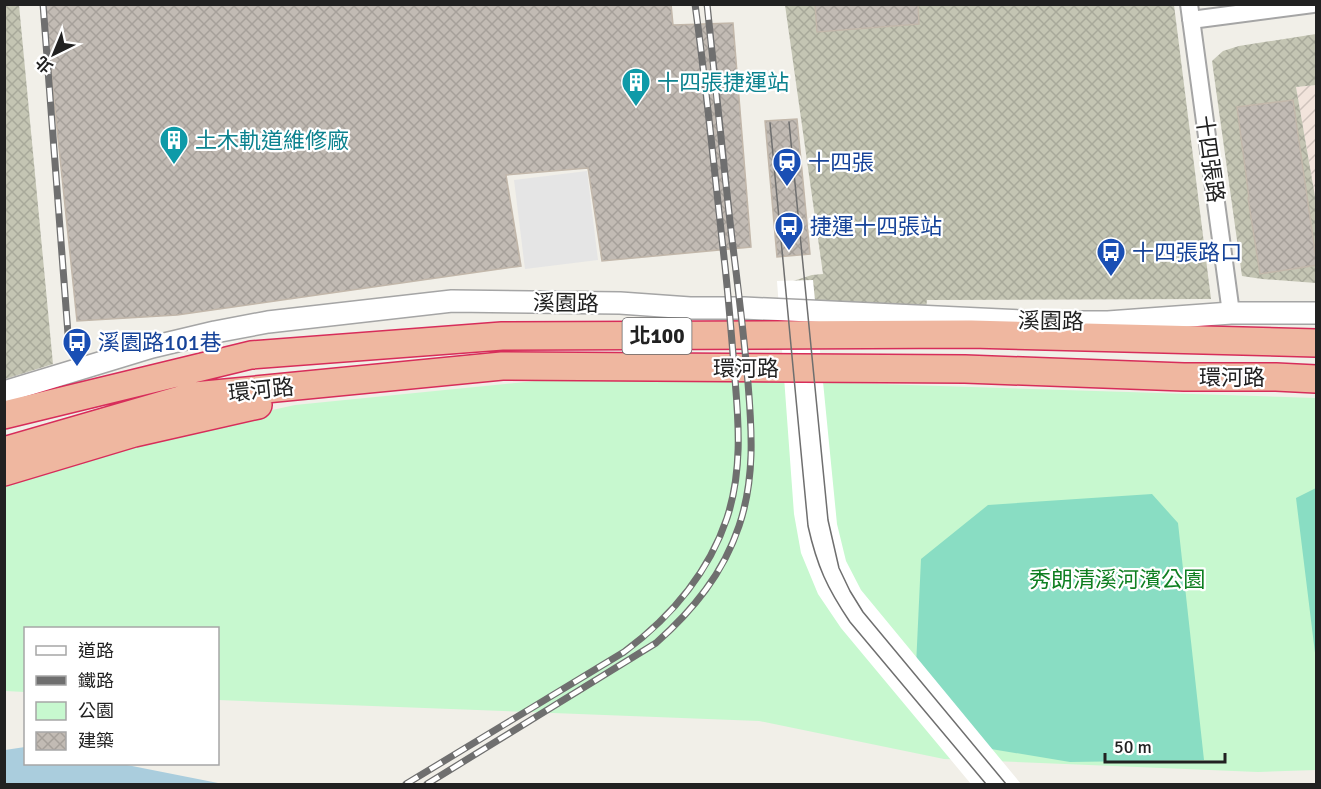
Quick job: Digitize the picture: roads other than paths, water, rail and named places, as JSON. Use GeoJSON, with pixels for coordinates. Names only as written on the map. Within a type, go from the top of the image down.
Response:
{"type":"FeatureCollection","features":[{"type":"Feature","properties":{"kind":"highway","name":"環河路"},"geometry":{"type":"LineString","coordinates":[[4,415],[251,355],[502,336],[971,334],[1317,343]]}},
{"type":"Feature","properties":{"kind":"highway","name":"環河路"},"geometry":{"type":"LineString","coordinates":[[4,451],[194,396],[502,366],[965,369],[1317,379]]}},
{"type":"Feature","properties":{"kind":"highway"},"geometry":{"type":"LineString","coordinates":[[1276,377],[1317,374]]}},
{"type":"Feature","properties":{"kind":"highway"},"geometry":{"type":"LineString","coordinates":[[4,472],[177,422],[395,377]]}},
{"type":"Feature","properties":{"kind":"street"},"geometry":{"type":"LineString","coordinates":[[1190,12],[1313,4]]}},
{"type":"Feature","properties":{"kind":"street","name":"十四張路"},"geometry":{"type":"LineString","coordinates":[[1190,12],[1231,313]]}},
{"type":"Feature","properties":{"kind":"street","name":"溪園路"},"geometry":{"type":"LineString","coordinates":[[4,392],[153,347],[215,332],[268,322],[452,302],[620,303],[690,308],[744,308],[1042,322],[1108,322],[1231,313],[1317,313]]}},
{"type":"Feature","properties":{"kind":"water"},"geometry":{"type":"Polygon","coordinates":[[[24,747],[24,765],[127,765],[223,784],[5,784],[5,750],[24,747]]]}},
{"type":"Feature","properties":{"kind":"tram line"},"geometry":{"type":"LineString","coordinates":[[789,122],[828,520],[839,568],[863,612],[1006,784]]}},
{"type":"Feature","properties":{"kind":"tram line"},"geometry":{"type":"LineString","coordinates":[[770,123],[808,526],[815,553],[829,587],[850,622],[986,784]]}},
{"type":"Feature","properties":{"kind":"railway"},"geometry":{"type":"LineString","coordinates":[[43,4],[68,334]]}},
{"type":"Feature","properties":{"kind":"railway"},"geometry":{"type":"LineString","coordinates":[[406,784],[624,652],[641,638],[686,593],[710,558],[727,518],[737,466],[738,414],[732,336],[695,4]]}},
{"type":"Feature","properties":{"kind":"railway"},"geometry":{"type":"LineString","coordinates":[[427,784],[656,643],[682,618],[705,590],[724,560],[739,526],[748,491],[751,419],[707,4]]}},
{"type":"Feature","properties":{"kind":"place","name":"十四張捷運站"},"geometry":{"type":"Point","coordinates":[636,108]}},
{"type":"Feature","properties":{"kind":"place","name":"土木軌道維修廠"},"geometry":{"type":"Point","coordinates":[174,166]}},
{"type":"Feature","properties":{"kind":"place","name":"十四張"},"geometry":{"type":"Point","coordinates":[787,188]}},
{"type":"Feature","properties":{"kind":"place","name":"捷運十四張站"},"geometry":{"type":"Point","coordinates":[789,252]}},
{"type":"Feature","properties":{"kind":"place","name":"十四張路口"},"geometry":{"type":"Point","coordinates":[1111,278]}},
{"type":"Feature","properties":{"kind":"place","name":"溪園路101巷"},"geometry":{"type":"Point","coordinates":[77,368]}},
{"type":"Feature","properties":{"kind":"park label","name":"秀朗清溪河濱公園"},"geometry":{"type":"Point","coordinates":[1117,579]}}]}
